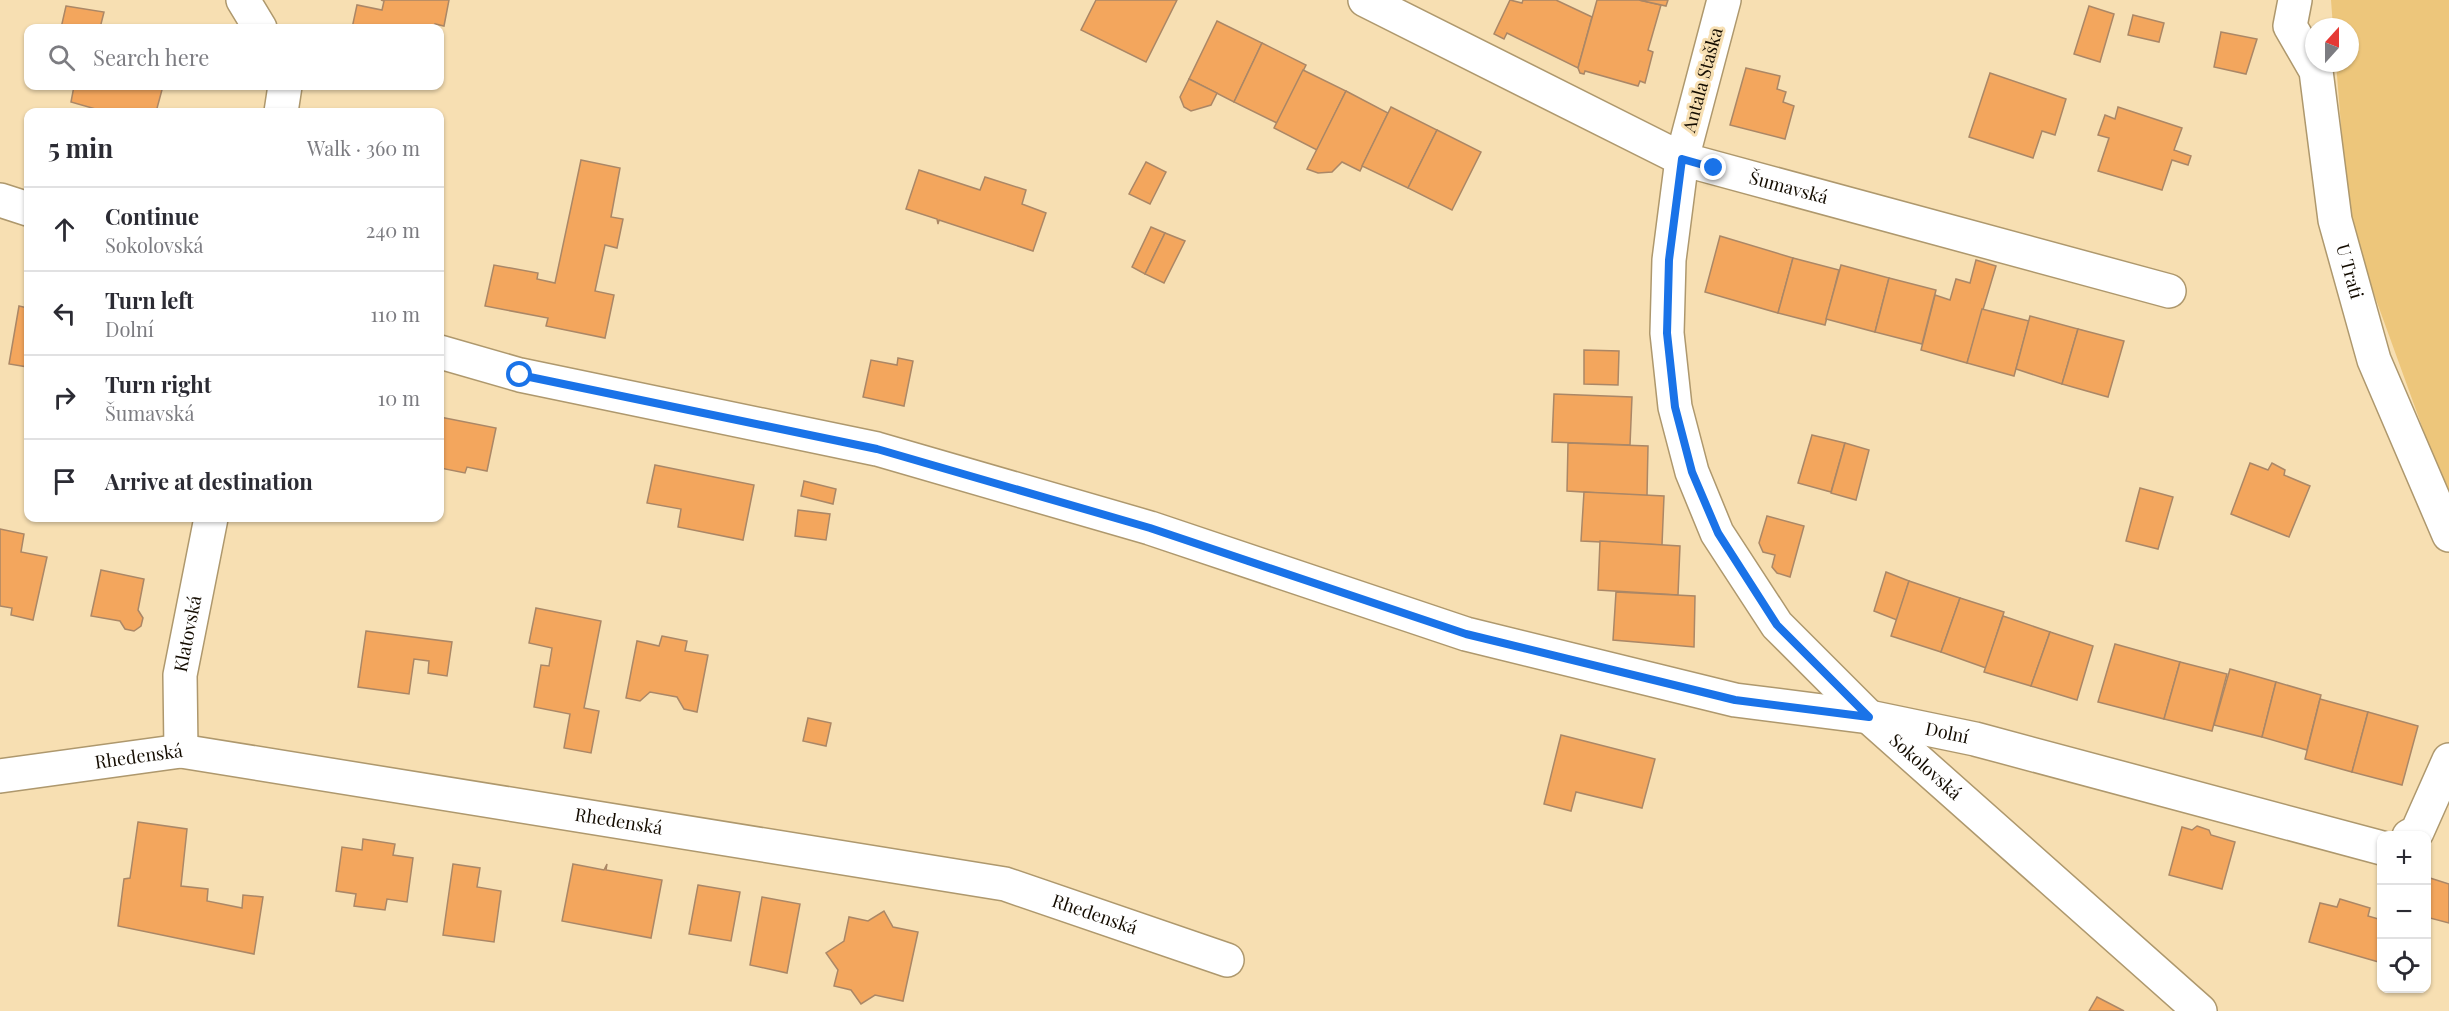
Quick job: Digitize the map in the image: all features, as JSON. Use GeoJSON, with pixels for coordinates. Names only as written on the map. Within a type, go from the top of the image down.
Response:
{"type":"FeatureCollection","features":[{"type":"Feature","properties":{"kind":"street"},"geometry":{"type":"LineString","coordinates":[[243,0],[258,24]]}},
{"type":"Feature","properties":{"kind":"street","name":"Šumavská"},"geometry":{"type":"LineString","coordinates":[[1365,0],[1682,159],[2169,291]]}},
{"type":"Feature","properties":{"kind":"street","name":"Antala Staška"},"geometry":{"type":"LineString","coordinates":[[1682,159],[1724,0]]}},
{"type":"Feature","properties":{"kind":"street","name":"U Trati"},"geometry":{"type":"LineString","coordinates":[[2295,0],[2290,26],[2316,71],[2335,220],[2374,360],[2449,535]]}},
{"type":"Feature","properties":{"kind":"street"},"geometry":{"type":"LineString","coordinates":[[282,108],[284,90]]}},
{"type":"Feature","properties":{"kind":"street"},"geometry":{"type":"LineString","coordinates":[[1682,159],[1669,260],[1667,333],[1675,407],[1692,472],[1718,533],[1777,625],[1869,717]]}},
{"type":"Feature","properties":{"kind":"street"},"geometry":{"type":"LineString","coordinates":[[0,200],[24,208]]}},
{"type":"Feature","properties":{"kind":"street"},"geometry":{"type":"LineString","coordinates":[[444,353],[520,375],[877,449],[1150,528],[1466,634],[1735,700],[1869,717]]}},
{"type":"Feature","properties":{"kind":"street","name":"Klatovská"},"geometry":{"type":"LineString","coordinates":[[181,751],[180,675],[210,522]]}},
{"type":"Feature","properties":{"kind":"street","name":"Dolní"},"geometry":{"type":"LineString","coordinates":[[1869,717],[1975,739],[2377,847]]}},
{"type":"Feature","properties":{"kind":"street","name":"Sokolovská"},"geometry":{"type":"LineString","coordinates":[[1869,717],[2200,1011]]}},
{"type":"Feature","properties":{"kind":"street","name":"Rhedenská"},"geometry":{"type":"LineString","coordinates":[[0,776],[181,751],[1005,884],[1227,960]]}},
{"type":"Feature","properties":{"kind":"street"},"geometry":{"type":"LineString","coordinates":[[2414,831],[2449,760]]}},
{"type":"Feature","properties":{"kind":"shaded area"},"geometry":{"type":"Polygon","coordinates":[[[2331,0],[2449,0],[2449,501],[2349,225],[2337,72],[2359,72],[2359,18],[2332,18],[2331,0]]]}},
{"type":"Feature","properties":{"kind":"building"},"geometry":{"type":"Polygon","coordinates":[[[381,0],[449,0],[444,26],[444,24],[353,24],[357,5],[382,10],[384,1],[381,0]]]}},
{"type":"Feature","properties":{"kind":"building"},"geometry":{"type":"Polygon","coordinates":[[[1096,0],[1177,0],[1146,62],[1081,30],[1096,0]]]}},
{"type":"Feature","properties":{"kind":"building"},"geometry":{"type":"Polygon","coordinates":[[[1510,0],[1522,3],[1523,0],[1556,0],[1592,17],[1578,68],[1507,33],[1504,39],[1494,34],[1510,0]]]}},
{"type":"Feature","properties":{"kind":"building"},"geometry":{"type":"Polygon","coordinates":[[[1597,0],[1639,0],[1661,5],[1648,50],[1653,52],[1645,83],[1640,81],[1638,86],[1585,71],[1584,74],[1580,73],[1578,68],[1597,0]]]}},
{"type":"Feature","properties":{"kind":"building"},"geometry":{"type":"Polygon","coordinates":[[[1639,0],[1668,0],[1666,6],[1639,0]]]}},
{"type":"Feature","properties":{"kind":"building"},"geometry":{"type":"Polygon","coordinates":[[[66,6],[104,12],[101,24],[62,24],[66,6]]]}},
{"type":"Feature","properties":{"kind":"building"},"geometry":{"type":"Polygon","coordinates":[[[2089,6],[2114,14],[2100,62],[2074,54],[2089,6]]]}},
{"type":"Feature","properties":{"kind":"building"},"geometry":{"type":"Polygon","coordinates":[[[2133,15],[2164,23],[2159,42],[2128,35],[2133,15]]]}},
{"type":"Feature","properties":{"kind":"building"},"geometry":{"type":"Polygon","coordinates":[[[1217,21],[1262,43],[1234,102],[1189,79],[1217,21]]]}},
{"type":"Feature","properties":{"kind":"building"},"geometry":{"type":"Polygon","coordinates":[[[2221,32],[2257,39],[2246,74],[2214,67],[2221,32]]]}},
{"type":"Feature","properties":{"kind":"building"},"geometry":{"type":"Polygon","coordinates":[[[1262,43],[1306,65],[1277,123],[1234,102],[1262,43]]]}},
{"type":"Feature","properties":{"kind":"building"},"geometry":{"type":"Polygon","coordinates":[[[1746,68],[1780,76],[1777,89],[1786,92],[1783,102],[1794,106],[1785,139],[1730,125],[1746,68]]]}},
{"type":"Feature","properties":{"kind":"building"},"geometry":{"type":"Polygon","coordinates":[[[1303,70],[1346,91],[1317,150],[1274,128],[1303,70]]]}},
{"type":"Feature","properties":{"kind":"building"},"geometry":{"type":"Polygon","coordinates":[[[1990,73],[2066,99],[2055,135],[2042,131],[2033,158],[1969,137],[1990,73]]]}},
{"type":"Feature","properties":{"kind":"building"},"geometry":{"type":"Polygon","coordinates":[[[1189,79],[1217,93],[1211,105],[1191,111],[1184,107],[1180,97],[1189,79]]]}},
{"type":"Feature","properties":{"kind":"building"},"geometry":{"type":"Polygon","coordinates":[[[73,90],[162,90],[157,108],[92,108],[71,102],[73,90]]]}},
{"type":"Feature","properties":{"kind":"building"},"geometry":{"type":"Polygon","coordinates":[[[1346,91],[1388,113],[1360,171],[1342,162],[1332,172],[1318,173],[1307,169],[1346,91]]]}},
{"type":"Feature","properties":{"kind":"building"},"geometry":{"type":"Polygon","coordinates":[[[1391,107],[1437,130],[1408,188],[1362,166],[1391,107]]]}},
{"type":"Feature","properties":{"kind":"building"},"geometry":{"type":"Polygon","coordinates":[[[2118,107],[2182,128],[2174,150],[2191,156],[2188,165],[2172,160],[2162,190],[2098,171],[2109,138],[2098,135],[2105,115],[2115,119],[2118,107]]]}},
{"type":"Feature","properties":{"kind":"building"},"geometry":{"type":"Polygon","coordinates":[[[1437,130],[1481,152],[1452,210],[1408,188],[1437,130]]]}},
{"type":"Feature","properties":{"kind":"building"},"geometry":{"type":"Polygon","coordinates":[[[581,160],[620,168],[611,217],[623,219],[617,248],[605,245],[595,291],[614,295],[605,338],[546,326],[548,318],[485,306],[494,265],[538,273],[537,279],[555,283],[581,160]]]}},
{"type":"Feature","properties":{"kind":"building"},"geometry":{"type":"Polygon","coordinates":[[[1146,162],[1166,172],[1150,204],[1129,194],[1146,162]]]}},
{"type":"Feature","properties":{"kind":"building"},"geometry":{"type":"Polygon","coordinates":[[[919,170],[980,190],[985,177],[1026,190],[1022,204],[1046,213],[1033,251],[939,220],[938,224],[937,219],[906,209],[919,170]]]}},
{"type":"Feature","properties":{"kind":"building"},"geometry":{"type":"Polygon","coordinates":[[[1151,227],[1165,233],[1145,274],[1132,267],[1151,227]]]}},
{"type":"Feature","properties":{"kind":"building"},"geometry":{"type":"Polygon","coordinates":[[[1165,233],[1185,241],[1164,283],[1145,274],[1165,233]]]}},
{"type":"Feature","properties":{"kind":"building"},"geometry":{"type":"Polygon","coordinates":[[[1720,236],[1793,258],[1778,313],[1705,292],[1720,236]]]}},
{"type":"Feature","properties":{"kind":"building"},"geometry":{"type":"Polygon","coordinates":[[[1793,258],[1839,270],[1825,325],[1778,313],[1793,258]]]}},
{"type":"Feature","properties":{"kind":"building"},"geometry":{"type":"Polygon","coordinates":[[[1976,260],[1996,266],[1967,363],[1921,350],[1935,295],[1950,300],[1956,279],[1970,283],[1976,260]]]}},
{"type":"Feature","properties":{"kind":"building"},"geometry":{"type":"Polygon","coordinates":[[[1841,265],[1889,278],[1875,332],[1826,319],[1841,265]]]}},
{"type":"Feature","properties":{"kind":"building"},"geometry":{"type":"Polygon","coordinates":[[[1889,278],[1936,290],[1922,344],[1875,332],[1889,278]]]}},
{"type":"Feature","properties":{"kind":"building"},"geometry":{"type":"Polygon","coordinates":[[[19,306],[24,307],[24,366],[9,364],[19,306]]]}},
{"type":"Feature","properties":{"kind":"building"},"geometry":{"type":"Polygon","coordinates":[[[1982,309],[2029,321],[2014,376],[1967,363],[1982,309]]]}},
{"type":"Feature","properties":{"kind":"building"},"geometry":{"type":"Polygon","coordinates":[[[2030,316],[2078,329],[2062,384],[2016,369],[2030,316]]]}},
{"type":"Feature","properties":{"kind":"building"},"geometry":{"type":"Polygon","coordinates":[[[2078,329],[2124,341],[2108,397],[2062,384],[2078,329]]]}},
{"type":"Feature","properties":{"kind":"building"},"geometry":{"type":"Polygon","coordinates":[[[1584,350],[1619,351],[1618,385],[1584,384],[1584,350]]]}},
{"type":"Feature","properties":{"kind":"building"},"geometry":{"type":"Polygon","coordinates":[[[898,358],[913,361],[904,406],[863,397],[871,360],[897,365],[898,358]]]}},
{"type":"Feature","properties":{"kind":"building"},"geometry":{"type":"Polygon","coordinates":[[[1554,394],[1632,397],[1630,445],[1552,442],[1554,394]]]}},
{"type":"Feature","properties":{"kind":"building"},"geometry":{"type":"Polygon","coordinates":[[[444,418],[496,428],[487,471],[467,467],[465,473],[444,469],[444,418]]]}},
{"type":"Feature","properties":{"kind":"building"},"geometry":{"type":"Polygon","coordinates":[[[1812,435],[1845,443],[1831,492],[1798,483],[1812,435]]]}},
{"type":"Feature","properties":{"kind":"building"},"geometry":{"type":"Polygon","coordinates":[[[1568,443],[1648,446],[1647,496],[1567,491],[1568,443]]]}},
{"type":"Feature","properties":{"kind":"building"},"geometry":{"type":"Polygon","coordinates":[[[1845,443],[1869,450],[1856,500],[1831,493],[1845,443]]]}},
{"type":"Feature","properties":{"kind":"building"},"geometry":{"type":"Polygon","coordinates":[[[2250,463],[2268,470],[2272,463],[2285,470],[2284,475],[2310,486],[2289,537],[2231,514],[2250,463]]]}},
{"type":"Feature","properties":{"kind":"building"},"geometry":{"type":"Polygon","coordinates":[[[655,465],[754,485],[743,540],[678,527],[681,509],[647,503],[655,465]]]}},
{"type":"Feature","properties":{"kind":"building"},"geometry":{"type":"Polygon","coordinates":[[[804,481],[836,489],[833,504],[801,496],[804,481]]]}},
{"type":"Feature","properties":{"kind":"building"},"geometry":{"type":"Polygon","coordinates":[[[2140,488],[2173,497],[2158,549],[2126,541],[2140,488]]]}},
{"type":"Feature","properties":{"kind":"building"},"geometry":{"type":"Polygon","coordinates":[[[1584,492],[1664,496],[1662,545],[1581,541],[1584,492]]]}},
{"type":"Feature","properties":{"kind":"building"},"geometry":{"type":"Polygon","coordinates":[[[798,510],[830,514],[826,540],[795,536],[798,510]]]}},
{"type":"Feature","properties":{"kind":"building"},"geometry":{"type":"Polygon","coordinates":[[[1767,516],[1804,526],[1790,577],[1777,573],[1772,567],[1775,555],[1763,552],[1759,543],[1767,516]]]}},
{"type":"Feature","properties":{"kind":"building"},"geometry":{"type":"Polygon","coordinates":[[[0,529],[24,534],[21,552],[47,557],[33,620],[11,615],[12,608],[0,606],[0,529]]]}},
{"type":"Feature","properties":{"kind":"building"},"geometry":{"type":"Polygon","coordinates":[[[1600,541],[1680,546],[1678,595],[1598,590],[1600,541]]]}},
{"type":"Feature","properties":{"kind":"building"},"geometry":{"type":"Polygon","coordinates":[[[101,570],[144,579],[138,610],[143,618],[141,626],[134,631],[125,629],[120,621],[91,616],[101,570]]]}},
{"type":"Feature","properties":{"kind":"building"},"geometry":{"type":"Polygon","coordinates":[[[1886,572],[1909,581],[1897,620],[1874,611],[1886,572]]]}},
{"type":"Feature","properties":{"kind":"building"},"geometry":{"type":"Polygon","coordinates":[[[1909,581],[1960,598],[1941,652],[1891,636],[1909,581]]]}},
{"type":"Feature","properties":{"kind":"building"},"geometry":{"type":"Polygon","coordinates":[[[1616,592],[1695,596],[1694,647],[1613,640],[1616,592]]]}},
{"type":"Feature","properties":{"kind":"building"},"geometry":{"type":"Polygon","coordinates":[[[1960,598],[2004,612],[1986,668],[1941,652],[1960,598]]]}},
{"type":"Feature","properties":{"kind":"building"},"geometry":{"type":"Polygon","coordinates":[[[536,608],[601,621],[584,708],[599,711],[591,753],[564,748],[570,714],[534,707],[541,665],[549,666],[552,648],[529,643],[536,608]]]}},
{"type":"Feature","properties":{"kind":"building"},"geometry":{"type":"Polygon","coordinates":[[[2003,616],[2050,632],[2031,686],[1984,672],[2003,616]]]}},
{"type":"Feature","properties":{"kind":"building"},"geometry":{"type":"Polygon","coordinates":[[[366,631],[452,642],[447,676],[428,673],[429,661],[414,659],[409,694],[358,687],[366,631]]]}},
{"type":"Feature","properties":{"kind":"building"},"geometry":{"type":"Polygon","coordinates":[[[2050,632],[2093,646],[2077,700],[2031,686],[2050,632]]]}},
{"type":"Feature","properties":{"kind":"building"},"geometry":{"type":"Polygon","coordinates":[[[662,636],[687,641],[685,651],[708,655],[697,712],[684,709],[677,697],[650,692],[640,701],[626,698],[637,641],[659,646],[662,636]]]}},
{"type":"Feature","properties":{"kind":"building"},"geometry":{"type":"Polygon","coordinates":[[[2115,644],[2180,662],[2164,719],[2098,702],[2115,644]]]}},
{"type":"Feature","properties":{"kind":"building"},"geometry":{"type":"Polygon","coordinates":[[[2180,662],[2227,674],[2212,731],[2164,719],[2180,662]]]}},
{"type":"Feature","properties":{"kind":"building"},"geometry":{"type":"Polygon","coordinates":[[[2230,669],[2276,682],[2262,737],[2214,725],[2230,669]]]}},
{"type":"Feature","properties":{"kind":"building"},"geometry":{"type":"Polygon","coordinates":[[[2276,682],[2321,695],[2307,750],[2262,737],[2276,682]]]}},
{"type":"Feature","properties":{"kind":"building"},"geometry":{"type":"Polygon","coordinates":[[[2320,699],[2368,712],[2352,772],[2305,759],[2320,699]]]}},
{"type":"Feature","properties":{"kind":"building"},"geometry":{"type":"Polygon","coordinates":[[[2368,712],[2418,726],[2402,785],[2352,772],[2368,712]]]}},
{"type":"Feature","properties":{"kind":"building"},"geometry":{"type":"Polygon","coordinates":[[[808,718],[831,723],[826,746],[803,741],[808,718]]]}},
{"type":"Feature","properties":{"kind":"building"},"geometry":{"type":"Polygon","coordinates":[[[1561,735],[1655,759],[1642,808],[1576,792],[1571,811],[1544,804],[1561,735]]]}},
{"type":"Feature","properties":{"kind":"building"},"geometry":{"type":"Polygon","coordinates":[[[138,822],[187,829],[181,886],[208,889],[207,901],[242,908],[243,895],[263,897],[254,954],[118,926],[124,879],[130,878],[138,822]]]}},
{"type":"Feature","properties":{"kind":"building"},"geometry":{"type":"Polygon","coordinates":[[[2197,826],[2209,830],[2211,835],[2235,842],[2222,889],[2169,875],[2182,827],[2192,830],[2197,826]]]}},
{"type":"Feature","properties":{"kind":"building"},"geometry":{"type":"Polygon","coordinates":[[[363,839],[395,844],[393,855],[413,858],[407,902],[387,899],[385,910],[354,906],[356,894],[336,891],[342,847],[362,850],[363,839]]]}},
{"type":"Feature","properties":{"kind":"building"},"geometry":{"type":"Polygon","coordinates":[[[453,864],[480,868],[477,887],[501,891],[494,942],[443,935],[453,864]]]}},
{"type":"Feature","properties":{"kind":"building"},"geometry":{"type":"Polygon","coordinates":[[[573,864],[604,870],[607,864],[606,870],[662,880],[651,938],[562,921],[573,864]]]}},
{"type":"Feature","properties":{"kind":"building"},"geometry":{"type":"Polygon","coordinates":[[[2431,878],[2449,884],[2449,923],[2431,918],[2431,878]]]}},
{"type":"Feature","properties":{"kind":"building"},"geometry":{"type":"Polygon","coordinates":[[[698,885],[740,892],[731,941],[689,934],[698,885]]]}},
{"type":"Feature","properties":{"kind":"building"},"geometry":{"type":"Polygon","coordinates":[[[762,897],[800,904],[787,973],[750,965],[762,897]]]}},
{"type":"Feature","properties":{"kind":"building"},"geometry":{"type":"Polygon","coordinates":[[[2340,899],[2370,908],[2368,916],[2377,919],[2377,962],[2309,942],[2320,903],[2337,907],[2340,899]]]}},
{"type":"Feature","properties":{"kind":"building"},"geometry":{"type":"Polygon","coordinates":[[[884,911],[893,927],[918,932],[903,1001],[875,995],[861,1004],[851,990],[834,986],[838,970],[826,953],[844,941],[849,917],[868,921],[884,911]]]}},
{"type":"Feature","properties":{"kind":"building"},"geometry":{"type":"Polygon","coordinates":[[[2097,997],[2124,1011],[2089,1011],[2097,997]]]}},
{"type":"Feature","properties":{"kind":"route"},"geometry":{"type":"LineString","coordinates":[[520,375],[877,449],[1150,528],[1466,634],[1735,700],[1869,717],[1777,625],[1718,533],[1692,472],[1675,407],[1667,333],[1669,260],[1682,159],[1714,168]]}}]}
